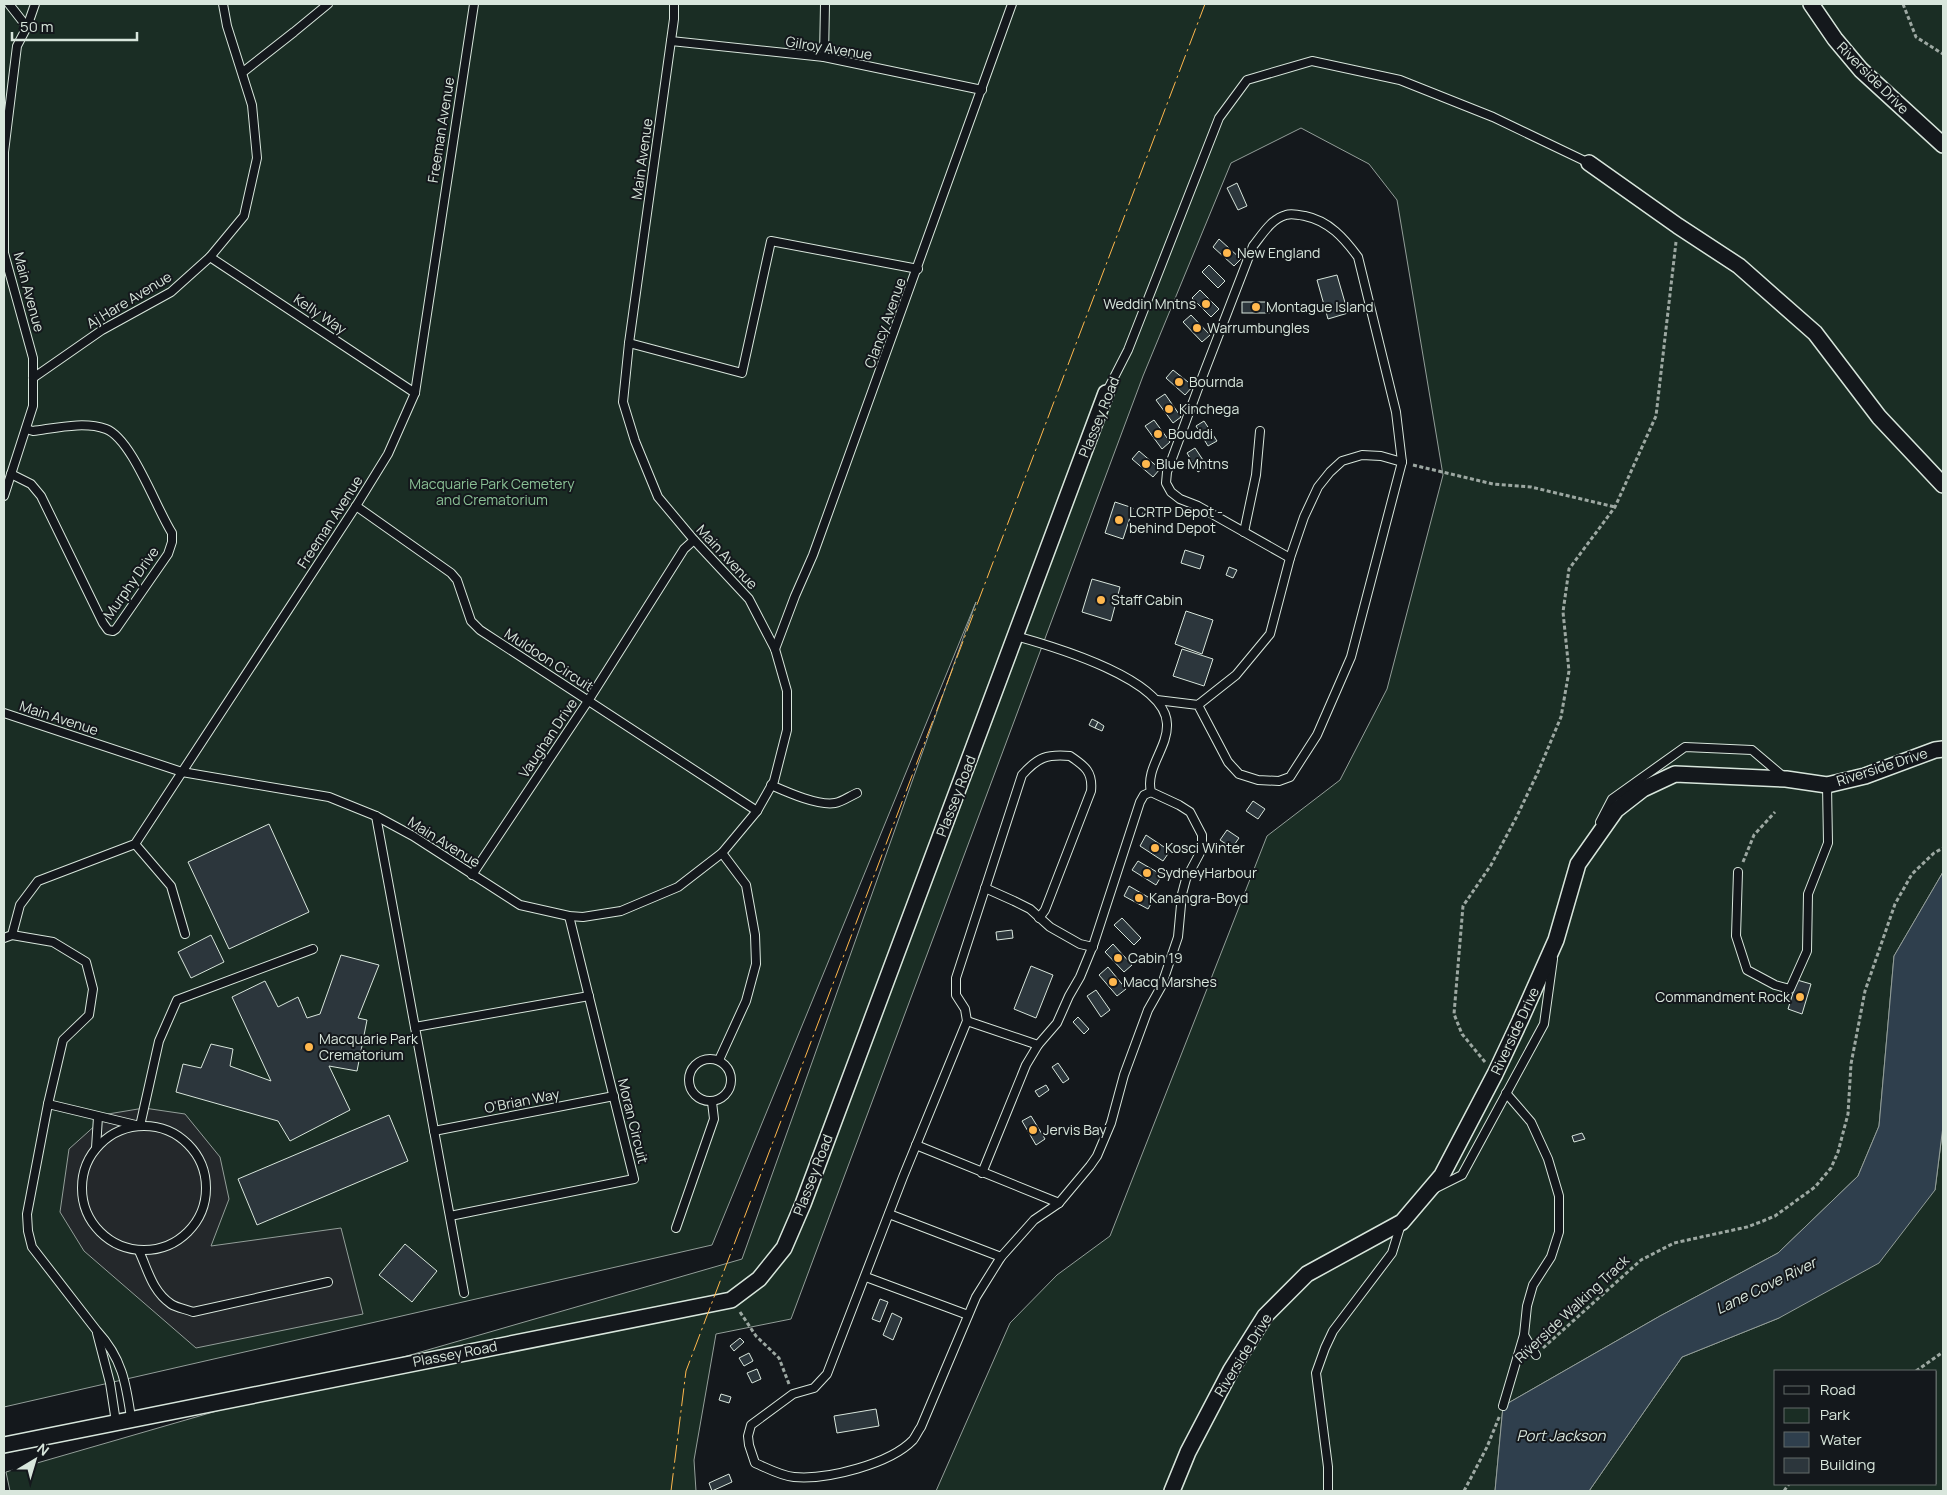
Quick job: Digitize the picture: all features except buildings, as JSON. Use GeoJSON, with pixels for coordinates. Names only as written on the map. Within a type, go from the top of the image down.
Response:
{"type":"FeatureCollection","features":[{"type":"Feature","properties":{"kind":"street","name":"Riverside Drive"},"geometry":{"type":"LineString","coordinates":[[1814,8],[1835,39],[1861,70],[1943,145]]}},
{"type":"Feature","properties":{"kind":"street"},"geometry":{"type":"LineString","coordinates":[[1589,163],[1678,226],[1739,266],[1814,333],[1879,417],[1943,485]]}},
{"type":"Feature","properties":{"kind":"street","name":"Plassey Road"},"geometry":{"type":"LineString","coordinates":[[4,1445],[131,1418],[731,1300],[759,1279],[784,1248],[802,1204],[1106,393]]}},
{"type":"Feature","properties":{"kind":"street","name":"Riverside Drive"},"geometry":{"type":"LineString","coordinates":[[1172,1491],[1188,1452],[1230,1370],[1265,1316],[1307,1274],[1402,1222],[1442,1175],[1495,1074],[1556,940],[1578,864],[1616,810],[1643,788],[1675,774],[1786,779],[1826,785],[1865,776],[1935,750],[1943,749]]}},
{"type":"Feature","properties":{"kind":"lane"},"geometry":{"type":"LineString","coordinates":[[9,4],[27,27]]}},
{"type":"Feature","properties":{"kind":"lane","name":"Main Avenue"},"geometry":{"type":"LineString","coordinates":[[4,496],[34,406],[33,358],[4,253],[4,152],[17,46],[27,27],[35,4]]}},
{"type":"Feature","properties":{"kind":"lane","name":"Aj Hare Avenue"},"geometry":{"type":"LineString","coordinates":[[33,378],[102,330],[171,292],[210,257],[244,216],[257,158],[252,105],[227,26],[223,4]]}},
{"type":"Feature","properties":{"kind":"lane"},"geometry":{"type":"LineString","coordinates":[[243,72],[328,4]]}},
{"type":"Feature","properties":{"kind":"lane","name":"Freeman Avenue"},"geometry":{"type":"LineString","coordinates":[[135,844],[356,506],[388,454],[415,393],[474,4]]}},
{"type":"Feature","properties":{"kind":"lane","name":"Main Avenue"},"geometry":{"type":"LineString","coordinates":[[4,713],[182,772],[330,797],[376,816],[413,836],[520,905],[569,916],[583,917],[621,911],[678,887],[722,853],[757,811],[774,781],[787,730],[787,691],[775,649],[749,599],[694,540],[658,497],[635,441],[623,402],[629,343],[674,19],[674,4]]}},
{"type":"Feature","properties":{"kind":"lane"},"geometry":{"type":"LineString","coordinates":[[824,57],[825,4]]}},
{"type":"Feature","properties":{"kind":"lane","name":"Clancy Avenue"},"geometry":{"type":"LineString","coordinates":[[775,649],[794,596],[813,555],[918,269],[1012,4]]}},
{"type":"Feature","properties":{"kind":"lane","name":"Gilroy Avenue"},"geometry":{"type":"LineString","coordinates":[[671,41],[824,57],[982,90]]}},
{"type":"Feature","properties":{"kind":"lane","name":"Plassey Road"},"geometry":{"type":"LineString","coordinates":[[1106,393],[1132,340],[1219,118],[1247,80],[1312,62],[1400,80],[1493,117],[1589,163]]}},
{"type":"Feature","properties":{"kind":"lane"},"geometry":{"type":"LineString","coordinates":[[1198,705],[1228,762],[1239,774],[1258,780],[1280,781],[1290,776],[1317,735],[1352,657],[1402,462],[1396,412],[1358,257],[1347,242],[1330,226],[1318,219],[1299,215],[1286,215],[1267,227],[1253,246],[1203,373],[1167,472],[1166,483],[1171,492],[1180,499],[1198,506],[1290,558]]}},
{"type":"Feature","properties":{"kind":"lane"},"geometry":{"type":"LineString","coordinates":[[629,343],[742,373],[771,240],[918,269]]}},
{"type":"Feature","properties":{"kind":"lane","name":"Kelly Way"},"geometry":{"type":"LineString","coordinates":[[210,257],[415,393]]}},
{"type":"Feature","properties":{"kind":"lane","name":"Murphy Drive"},"geometry":{"type":"LineString","coordinates":[[11,474],[31,484],[41,496],[103,623],[108,630],[113,631],[168,554],[172,542],[172,533],[132,453],[114,433],[106,429],[83,426],[33,432],[26,429]]}},
{"type":"Feature","properties":{"kind":"lane"},"geometry":{"type":"LineString","coordinates":[[1244,532],[1256,475],[1260,431]]}},
{"type":"Feature","properties":{"kind":"lane"},"geometry":{"type":"LineString","coordinates":[[1157,700],[1198,705],[1236,675],[1270,634],[1290,558],[1304,517],[1318,487],[1342,461],[1353,457],[1381,456],[1402,462]]}},
{"type":"Feature","properties":{"kind":"lane","name":"Muldoon Circuit"},"geometry":{"type":"LineString","coordinates":[[356,506],[451,573],[457,580],[471,622],[480,630],[757,811]]}},
{"type":"Feature","properties":{"kind":"lane","name":"Vaughan Drive"},"geometry":{"type":"LineString","coordinates":[[472,875],[588,701],[684,549],[694,540]]}},
{"type":"Feature","properties":{"kind":"lane"},"geometry":{"type":"LineString","coordinates":[[1016,636],[1093,662],[1128,678],[1157,700],[1168,722],[1167,737],[1148,782],[1151,792]]}},
{"type":"Feature","properties":{"kind":"lane"},"geometry":{"type":"LineString","coordinates":[[1578,864],[1612,799],[1684,747],[1752,750],[1786,779]]}},
{"type":"Feature","properties":{"kind":"lane"},"geometry":{"type":"LineString","coordinates":[[982,1173],[1026,1065],[1038,1045],[1057,1023],[1093,948],[1140,802],[1144,795],[1151,792],[1179,805],[1190,812],[1197,823],[1202,835],[1202,849],[1186,879],[1182,894],[1178,936],[1170,962],[1161,987],[1148,1010],[1124,1075],[1107,1135],[1090,1166],[1059,1203],[1034,1220],[1001,1257],[976,1297],[921,1427],[914,1439],[904,1447],[886,1456],[848,1471],[826,1476],[795,1477],[755,1463],[748,1445],[751,1425],[793,1394],[814,1388],[827,1374],[967,1021],[965,1009],[956,994],[956,978],[1022,775],[1032,764],[1044,757],[1070,756],[1088,770],[1092,783],[1091,791],[1045,910],[1040,918]]}},
{"type":"Feature","properties":{"kind":"lane"},"geometry":{"type":"LineString","coordinates":[[771,785],[818,801],[835,803],[857,793]]}},
{"type":"Feature","properties":{"kind":"lane"},"geometry":{"type":"LineString","coordinates":[[1738,872],[1736,936],[1747,970],[1790,989],[1807,951],[1808,894],[1828,843],[1826,785]]}},
{"type":"Feature","properties":{"kind":"lane"},"geometry":{"type":"LineString","coordinates":[[376,816],[464,1293]]}},
{"type":"Feature","properties":{"kind":"lane"},"geometry":{"type":"LineString","coordinates":[[12,935],[20,905],[38,881],[135,844],[171,886],[185,934]]}},
{"type":"Feature","properties":{"kind":"lane"},"geometry":{"type":"LineString","coordinates":[[719,1060],[746,1000],[756,964],[755,935],[746,885],[722,853]]}},
{"type":"Feature","properties":{"kind":"lane"},"geometry":{"type":"LineString","coordinates":[[985,888],[1030,909],[1050,927],[1080,944],[1093,948]]}},
{"type":"Feature","properties":{"kind":"lane","name":"Moran Circuit"},"geometry":{"type":"LineString","coordinates":[[450,1216],[634,1179],[569,916]]}},
{"type":"Feature","properties":{"kind":"lane"},"geometry":{"type":"LineString","coordinates":[[4,938],[12,935],[53,942],[86,962],[93,989],[89,1015],[63,1040],[48,1104],[27,1214],[28,1231],[32,1247],[118,1359],[127,1391],[131,1418]]}},
{"type":"Feature","properties":{"kind":"lane"},"geometry":{"type":"LineString","coordinates":[[1427,1193],[1462,1175],[1544,1024],[1556,940]]}},
{"type":"Feature","properties":{"kind":"lane"},"geometry":{"type":"LineString","coordinates":[[140,1126],[159,1041],[178,1000],[313,949]]}},
{"type":"Feature","properties":{"kind":"lane"},"geometry":{"type":"LineString","coordinates":[[415,1027],[589,996]]}},
{"type":"Feature","properties":{"kind":"lane"},"geometry":{"type":"LineString","coordinates":[[967,1021],[1038,1045]]}},
{"type":"Feature","properties":{"kind":"lane"},"geometry":{"type":"LineString","coordinates":[[709,1058],[719,1060],[729,1069],[732,1080],[727,1094],[712,1102],[700,1100],[689,1086],[690,1070],[697,1062],[709,1058]]}},
{"type":"Feature","properties":{"kind":"lane"},"geometry":{"type":"LineString","coordinates":[[1503,1406],[1524,1335],[1527,1306],[1533,1285],[1551,1257],[1559,1232],[1559,1196],[1548,1159],[1531,1122],[1506,1093]]}},
{"type":"Feature","properties":{"kind":"lane","name":"O'Brian Way"},"geometry":{"type":"LineString","coordinates":[[434,1131],[614,1096]]}},
{"type":"Feature","properties":{"kind":"lane"},"geometry":{"type":"LineString","coordinates":[[676,1228],[714,1119],[712,1102]]}},
{"type":"Feature","properties":{"kind":"lane"},"geometry":{"type":"LineString","coordinates":[[48,1104],[140,1126],[157,1127],[174,1133],[187,1143],[198,1157],[204,1173],[206,1189],[204,1206],[197,1222],[186,1235],[172,1244],[156,1250],[139,1251],[122,1247],[107,1239],[95,1227],[86,1212],[82,1196],[82,1179],[87,1162],[96,1148],[108,1137],[123,1129],[140,1126]]}},
{"type":"Feature","properties":{"kind":"lane"},"geometry":{"type":"LineString","coordinates":[[96,1148],[98,1117]]}},
{"type":"Feature","properties":{"kind":"lane"},"geometry":{"type":"LineString","coordinates":[[916,1146],[1059,1203]]}},
{"type":"Feature","properties":{"kind":"lane"},"geometry":{"type":"LineString","coordinates":[[889,1214],[1001,1257]]}},
{"type":"Feature","properties":{"kind":"lane"},"geometry":{"type":"LineString","coordinates":[[1328,1491],[1328,1467],[1316,1373],[1333,1331],[1392,1253],[1402,1222]]}},
{"type":"Feature","properties":{"kind":"lane"},"geometry":{"type":"LineString","coordinates":[[139,1251],[148,1270],[150,1280],[157,1291],[172,1305],[193,1312],[328,1282]]}},
{"type":"Feature","properties":{"kind":"lane"},"geometry":{"type":"LineString","coordinates":[[866,1276],[968,1315]]}},
{"type":"Feature","properties":{"kind":"lane"},"geometry":{"type":"LineString","coordinates":[[97,1331],[110,1383],[116,1422]]}},
{"type":"Feature","properties":{"kind":"lane"},"geometry":{"type":"LineString","coordinates":[[1524,1335],[1536,1355]]}},
{"type":"Feature","properties":{"kind":"path"},"geometry":{"type":"LineString","coordinates":[[1903,4],[1916,37],[1943,54]]}},
{"type":"Feature","properties":{"kind":"path"},"geometry":{"type":"LineString","coordinates":[[1495,1074],[1462,1034],[1454,1014],[1463,906],[1491,865],[1517,816],[1561,717],[1569,671],[1563,612],[1569,569],[1616,507],[1656,416],[1678,226]]}},
{"type":"Feature","properties":{"kind":"path"},"geometry":{"type":"LineString","coordinates":[[1402,462],[1493,484],[1531,487],[1616,507]]}},
{"type":"Feature","properties":{"kind":"path"},"geometry":{"type":"LineString","coordinates":[[1738,872],[1754,835],[1775,812]]}},
{"type":"Feature","properties":{"kind":"path","name":"Riverside Walking Track"},"geometry":{"type":"LineString","coordinates":[[1536,1355],[1641,1260],[1674,1243],[1747,1227],[1775,1216],[1815,1187],[1831,1168],[1838,1152],[1848,1114],[1850,1064],[1865,991],[1895,904],[1912,874],[1934,853],[1943,848]]}},
{"type":"Feature","properties":{"kind":"path"},"geometry":{"type":"LineString","coordinates":[[744,1317],[756,1336],[779,1358],[793,1394]]}},
{"type":"Feature","properties":{"kind":"path"},"geometry":{"type":"LineString","coordinates":[[1917,1370],[1943,1352]]}},
{"type":"Feature","properties":{"kind":"path"},"geometry":{"type":"LineString","coordinates":[[1464,1491],[1487,1447],[1503,1406]]}},
{"type":"Feature","properties":{"kind":"green space","name":"Macquarie Park Cemetery and Crematorium"},"geometry":{"type":"Polygon","coordinates":[[[4,4],[1943,4],[1943,872],[1894,956],[1879,1126],[1858,1176],[1778,1253],[1660,1316],[1503,1406],[1495,1491],[936,1491],[1010,1323],[1057,1275],[1110,1236],[1267,836],[1340,780],[1387,689],[1443,475],[1397,200],[1369,164],[1301,128],[1231,163],[1143,376],[791,1319],[716,1334],[694,1460],[696,1491],[10,1491],[6,1472],[742,1259],[976,602],[712,1245],[4,1407],[4,4]]]}},
{"type":"Feature","properties":{"kind":"green space"},"geometry":{"type":"Polygon","coordinates":[[[1943,1126],[1943,1491],[1589,1491],[1682,1357],[1779,1318],[1935,1190],[1943,1126]]]}},
{"type":"Feature","properties":{"kind":"shaded area"},"geometry":{"type":"Polygon","coordinates":[[[144,1108],[185,1114],[220,1157],[229,1199],[211,1246],[341,1228],[363,1314],[196,1348],[84,1251],[60,1212],[69,1149],[108,1114],[144,1108]]]}},
{"type":"Feature","properties":{"kind":"water","name":"Port Jackson"},"geometry":{"type":"Polygon","coordinates":[[[1943,872],[1943,1126],[1935,1190],[1879,1263],[1779,1318],[1682,1357],[1589,1491],[1495,1491],[1503,1406],[1660,1316],[1778,1253],[1858,1176],[1879,1126],[1894,956],[1943,872]]]}},
{"type":"Feature","properties":{"kind":"power"},"geometry":{"type":"LineString","coordinates":[[671,1491],[686,1371],[1205,4]]}},
{"type":"Feature","properties":{"kind":"place","name":"New England"},"geometry":{"type":"Point","coordinates":[1227,253]}},
{"type":"Feature","properties":{"kind":"place","name":"Weddin Mntns"},"geometry":{"type":"Point","coordinates":[1206,304]}},
{"type":"Feature","properties":{"kind":"place","name":"Montague Island"},"geometry":{"type":"Point","coordinates":[1256,307]}},
{"type":"Feature","properties":{"kind":"place","name":"Warrumbungles"},"geometry":{"type":"Point","coordinates":[1197,328]}},
{"type":"Feature","properties":{"kind":"place","name":"Bournda"},"geometry":{"type":"Point","coordinates":[1179,382]}},
{"type":"Feature","properties":{"kind":"place","name":"Kinchega"},"geometry":{"type":"Point","coordinates":[1169,409]}},
{"type":"Feature","properties":{"kind":"place","name":"Bouddi"},"geometry":{"type":"Point","coordinates":[1158,434]}},
{"type":"Feature","properties":{"kind":"place","name":"Blue Mntns"},"geometry":{"type":"Point","coordinates":[1146,464]}},
{"type":"Feature","properties":{"kind":"place","name":"LCRTP Depot - behind Depot"},"geometry":{"type":"Point","coordinates":[1119,520]}},
{"type":"Feature","properties":{"kind":"place","name":"Staff Cabin"},"geometry":{"type":"Point","coordinates":[1101,600]}},
{"type":"Feature","properties":{"kind":"place","name":"Kosci Winter"},"geometry":{"type":"Point","coordinates":[1155,848]}},
{"type":"Feature","properties":{"kind":"place","name":"SydneyHarbour"},"geometry":{"type":"Point","coordinates":[1147,873]}},
{"type":"Feature","properties":{"kind":"place","name":"Kanangra-Boyd"},"geometry":{"type":"Point","coordinates":[1139,898]}},
{"type":"Feature","properties":{"kind":"place","name":"Cabin 19"},"geometry":{"type":"Point","coordinates":[1118,958]}},
{"type":"Feature","properties":{"kind":"place","name":"Macq Marshes"},"geometry":{"type":"Point","coordinates":[1113,982]}},
{"type":"Feature","properties":{"kind":"place","name":"Commandment Rock"},"geometry":{"type":"Point","coordinates":[1800,997]}},
{"type":"Feature","properties":{"kind":"place","name":"Macquarie Park Crematorium"},"geometry":{"type":"Point","coordinates":[309,1047]}},
{"type":"Feature","properties":{"kind":"place","name":"Jervis Bay"},"geometry":{"type":"Point","coordinates":[1033,1130]}},
{"type":"Feature","properties":{"kind":"water label","name":"Lane Cove River"},"geometry":{"type":"Point","coordinates":[1766,1286]}}]}
